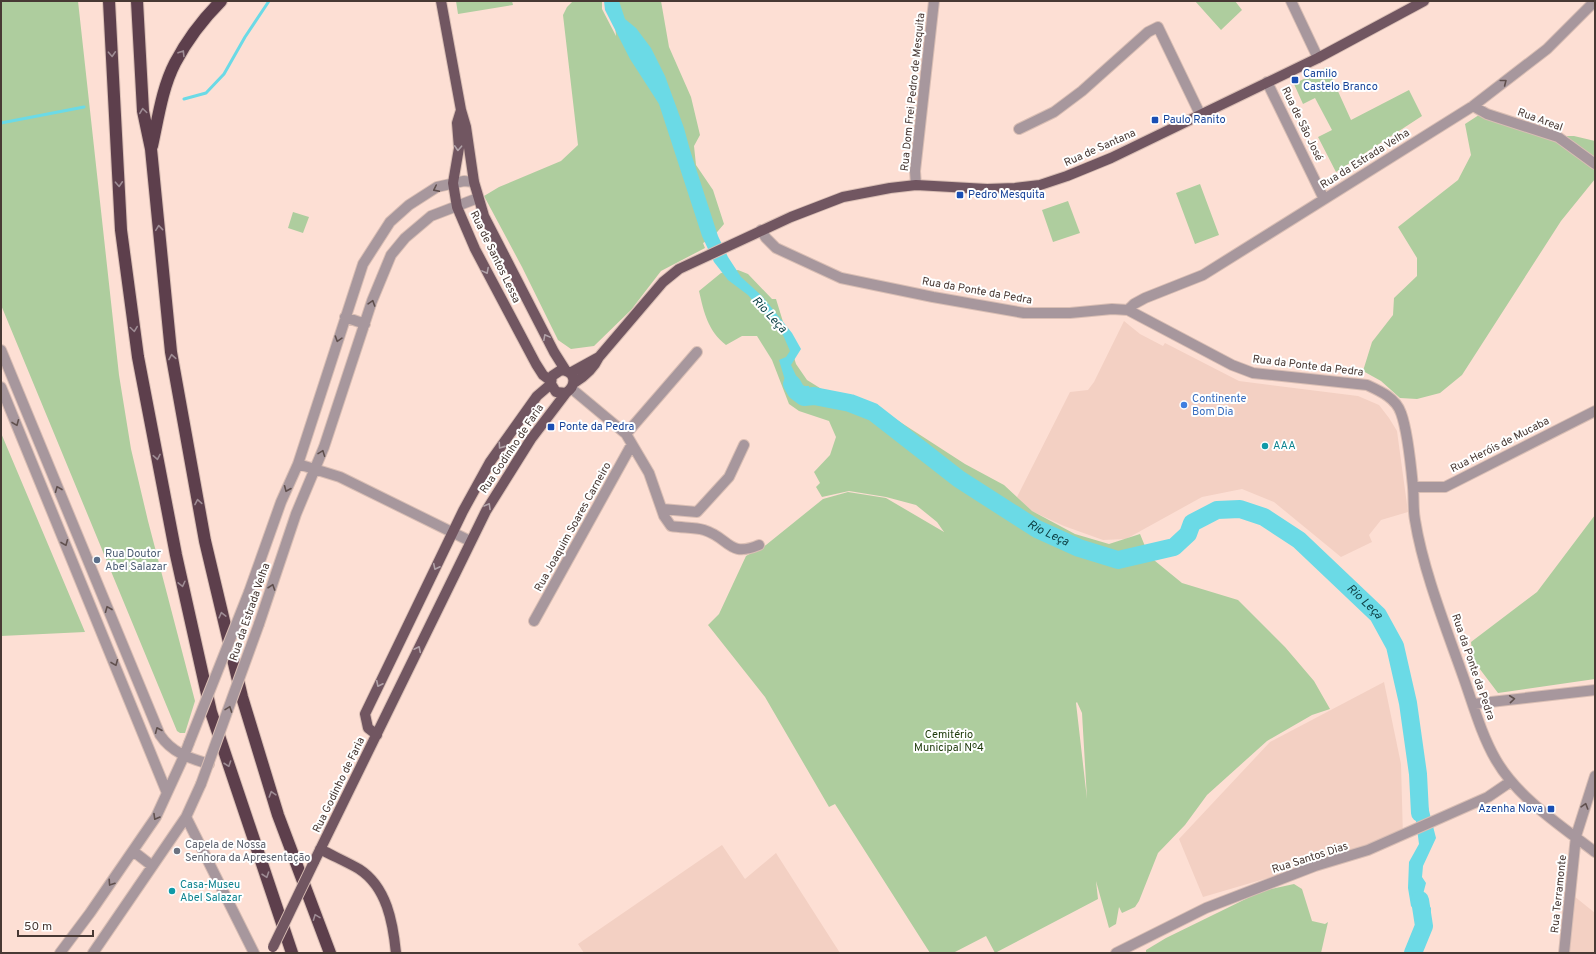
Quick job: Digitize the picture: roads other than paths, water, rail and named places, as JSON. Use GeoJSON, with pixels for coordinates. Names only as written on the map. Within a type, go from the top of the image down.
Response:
{"type":"FeatureCollection","features":[{"type":"Feature","properties":{"kind":"highway"},"geometry":{"type":"LineString","coordinates":[[102,1],[110,25]]}},
{"type":"Feature","properties":{"kind":"highway"},"geometry":{"type":"LineString","coordinates":[[109,1],[121,230],[138,357],[176,555],[211,712],[292,953]]}},
{"type":"Feature","properties":{"kind":"highway"},"geometry":{"type":"LineString","coordinates":[[138,1],[143,111],[151,149],[171,352],[212,575],[242,697],[278,814],[330,953]]}},
{"type":"Feature","properties":{"kind":"highway"},"geometry":{"type":"LineString","coordinates":[[151,149],[166,88],[175,64],[205,18],[221,1]]}},
{"type":"Feature","properties":{"kind":"main road","name":"Rua de Santos Lessa"},"geometry":{"type":"LineString","coordinates":[[442,1],[478,198],[492,235],[554,352],[568,372]]}},
{"type":"Feature","properties":{"kind":"main road","name":"Rua de Santana"},"geometry":{"type":"LineString","coordinates":[[761,230],[843,196],[916,185],[987,189],[1040,185],[1093,167],[1318,58],[1424,1]]}},
{"type":"Feature","properties":{"kind":"main road","name":"Rua de Santos Lessa"},"geometry":{"type":"LineString","coordinates":[[461,110],[457,123],[459,148],[453,183],[457,206],[475,249],[543,375],[551,382]]}},
{"type":"Feature","properties":{"kind":"main road","name":"Rua Godinho de Faria"},"geometry":{"type":"LineString","coordinates":[[272,950],[470,541],[510,470],[571,388],[591,369],[599,357],[663,282],[679,269],[694,261],[761,230]]}},
{"type":"Feature","properties":{"kind":"main road","name":"Rua Godinho de Faria"},"geometry":{"type":"LineString","coordinates":[[377,735],[368,728],[365,714],[452,532],[490,462],[537,396],[551,382],[556,372],[568,372],[599,357]]}},
{"type":"Feature","properties":{"kind":"main road"},"geometry":{"type":"LineString","coordinates":[[551,382],[556,392],[571,388],[573,377],[568,372]]}},
{"type":"Feature","properties":{"kind":"main road"},"geometry":{"type":"LineString","coordinates":[[320,849],[360,870],[381,892],[390,916],[396,953]]}},
{"type":"Feature","properties":{"kind":"street","name":"Rua Dom Frei Pedro de Mesquita"},"geometry":{"type":"LineString","coordinates":[[916,185],[915,171],[934,1]]}},
{"type":"Feature","properties":{"kind":"street"},"geometry":{"type":"LineString","coordinates":[[1291,1],[1318,58]]}},
{"type":"Feature","properties":{"kind":"street","name":"Rua da Estrada Velha"},"geometry":{"type":"LineString","coordinates":[[1128,310],[1134,304],[1145,298],[1203,274],[1473,106],[1547,49],[1595,1]]}},
{"type":"Feature","properties":{"kind":"street"},"geometry":{"type":"LineString","coordinates":[[1019,129],[1059,108],[1082,91],[1148,32],[1158,27],[1200,114]]}},
{"type":"Feature","properties":{"kind":"street","name":"Rua de São José"},"geometry":{"type":"LineString","coordinates":[[1267,82],[1324,199]]}},
{"type":"Feature","properties":{"kind":"street","name":"Rua Areal"},"geometry":{"type":"LineString","coordinates":[[1473,106],[1487,114],[1558,137],[1595,164]]}},
{"type":"Feature","properties":{"kind":"street","name":"Rua da Estrada Velha"},"geometry":{"type":"LineString","coordinates":[[60,953],[90,913],[156,817],[167,793],[188,758],[188,743],[249,592],[281,502],[298,464],[363,264],[390,222],[409,205],[437,187],[453,183],[474,182]]}},
{"type":"Feature","properties":{"kind":"street","name":"Rua da Estrada Velha"},"geometry":{"type":"LineString","coordinates":[[93,953],[151,865],[186,816],[201,784],[259,624],[296,514],[316,469],[382,274],[391,256],[405,238],[431,216],[478,198]]}},
{"type":"Feature","properties":{"kind":"street","name":"Rua da Ponte da Pedra"},"geometry":{"type":"LineString","coordinates":[[761,230],[766,238],[776,248],[841,278],[933,297],[1024,313],[1070,313],[1128,310],[1232,365],[1253,373],[1367,385],[1381,392],[1392,400],[1401,412],[1413,487],[1414,520],[1427,568],[1480,725],[1496,759],[1510,782],[1555,822],[1576,836],[1595,852]]}},
{"type":"Feature","properties":{"kind":"street"},"geometry":{"type":"LineString","coordinates":[[345,317],[365,324]]}},
{"type":"Feature","properties":{"kind":"street"},"geometry":{"type":"LineString","coordinates":[[1,350],[5,373],[160,735],[167,745],[188,758],[209,764]]}},
{"type":"Feature","properties":{"kind":"street"},"geometry":{"type":"LineString","coordinates":[[626,434],[697,352]]}},
{"type":"Feature","properties":{"kind":"street"},"geometry":{"type":"LineString","coordinates":[[1,387],[167,793]]}},
{"type":"Feature","properties":{"kind":"street"},"geometry":{"type":"LineString","coordinates":[[571,388],[626,434],[649,474],[664,516],[671,526],[684,529],[702,529],[713,533],[738,550],[746,551],[759,545]]}},
{"type":"Feature","properties":{"kind":"street","name":"Rua Heróis de Mucaba"},"geometry":{"type":"LineString","coordinates":[[1413,487],[1445,487],[1595,411]]}},
{"type":"Feature","properties":{"kind":"street","name":"Rua Joaquim Soares Carneiro"},"geometry":{"type":"LineString","coordinates":[[534,621],[632,444]]}},
{"type":"Feature","properties":{"kind":"street"},"geometry":{"type":"LineString","coordinates":[[662,509],[697,512],[729,476],[744,445]]}},
{"type":"Feature","properties":{"kind":"street"},"geometry":{"type":"LineString","coordinates":[[298,464],[340,477],[470,541]]}},
{"type":"Feature","properties":{"kind":"street"},"geometry":{"type":"LineString","coordinates":[[1473,704],[1595,690]]}},
{"type":"Feature","properties":{"kind":"street","name":"Rua Terramonte"},"geometry":{"type":"LineString","coordinates":[[1564,953],[1576,836],[1595,776]]}},
{"type":"Feature","properties":{"kind":"street","name":"Rua Santos Dias"},"geometry":{"type":"LineString","coordinates":[[1116,953],[1206,908],[1315,866],[1368,850],[1473,804],[1510,782]]}},
{"type":"Feature","properties":{"kind":"street"},"geometry":{"type":"LineString","coordinates":[[186,816],[254,953]]}},
{"type":"Feature","properties":{"kind":"street"},"geometry":{"type":"LineString","coordinates":[[133,851],[151,865]]}},
{"type":"Feature","properties":{"kind":"water"},"geometry":{"type":"Polygon","coordinates":[[[604,1],[619,1],[625,19],[636,28],[651,48],[665,76],[684,128],[718,236],[728,257],[741,277],[762,296],[792,333],[801,349],[791,365],[801,386],[809,386],[811,403],[794,400],[787,387],[779,360],[786,357],[790,351],[783,335],[748,295],[728,280],[714,262],[702,236],[659,104],[630,59],[605,10],[604,1]]]}},
{"type":"Feature","properties":{"kind":"water"},"geometry":{"type":"Polygon","coordinates":[[[1423,787],[1436,838],[1423,866],[1422,877],[1426,883],[1422,898],[1431,908],[1430,923],[1422,924],[1419,912],[1416,912],[1411,906],[1408,888],[1409,862],[1419,844],[1412,791],[1423,787]]]}},
{"type":"Feature","properties":{"kind":"waterway"},"geometry":{"type":"LineString","coordinates":[[184,99],[206,93],[224,74],[245,37],[269,1]]}},
{"type":"Feature","properties":{"kind":"waterway"},"geometry":{"type":"LineString","coordinates":[[1,123],[84,107]]}},
{"type":"Feature","properties":{"kind":"waterway","name":"Rio Leça"},"geometry":{"type":"LineString","coordinates":[[792,384],[796,391],[804,397],[814,396],[850,403],[873,412],[959,479],[1037,529],[1079,548],[1118,560],[1174,547],[1188,534],[1192,523],[1217,510],[1240,509],[1264,517],[1299,540],[1378,615],[1395,646],[1408,703],[1418,774],[1420,813]]}},
{"type":"Feature","properties":{"kind":"waterway","name":"Rio Leça"},"geometry":{"type":"LineString","coordinates":[[1413,953],[1424,926],[1420,900]]}},
{"type":"Feature","properties":{"kind":"place","name":"Camilo Castelo Branco"},"geometry":{"type":"Point","coordinates":[1295,80]}},
{"type":"Feature","properties":{"kind":"place","name":"Paulo Ranito"},"geometry":{"type":"Point","coordinates":[1155,120]}},
{"type":"Feature","properties":{"kind":"place","name":"Pedro Mesquita"},"geometry":{"type":"Point","coordinates":[960,195]}},
{"type":"Feature","properties":{"kind":"place","name":"Continente Bom Dia"},"geometry":{"type":"Point","coordinates":[1184,405]}},
{"type":"Feature","properties":{"kind":"place","name":"Ponte da Pedra"},"geometry":{"type":"Point","coordinates":[551,427]}},
{"type":"Feature","properties":{"kind":"place","name":"AAA"},"geometry":{"type":"Point","coordinates":[1265,446]}},
{"type":"Feature","properties":{"kind":"place","name":"Rua Doutor Abel Salazar"},"geometry":{"type":"Point","coordinates":[97,560]}},
{"type":"Feature","properties":{"kind":"place","name":"Azenha Nova"},"geometry":{"type":"Point","coordinates":[1551,809]}},
{"type":"Feature","properties":{"kind":"place","name":"Capela de Nossa Senhora da Apresentação"},"geometry":{"type":"Point","coordinates":[177,851]}},
{"type":"Feature","properties":{"kind":"place","name":"Casa-Museu Abel Salazar"},"geometry":{"type":"Point","coordinates":[172,891]}},
{"type":"Feature","properties":{"kind":"park label","name":"Cemitério Municipal Nº4"},"geometry":{"type":"Point","coordinates":[949,741]}}]}
